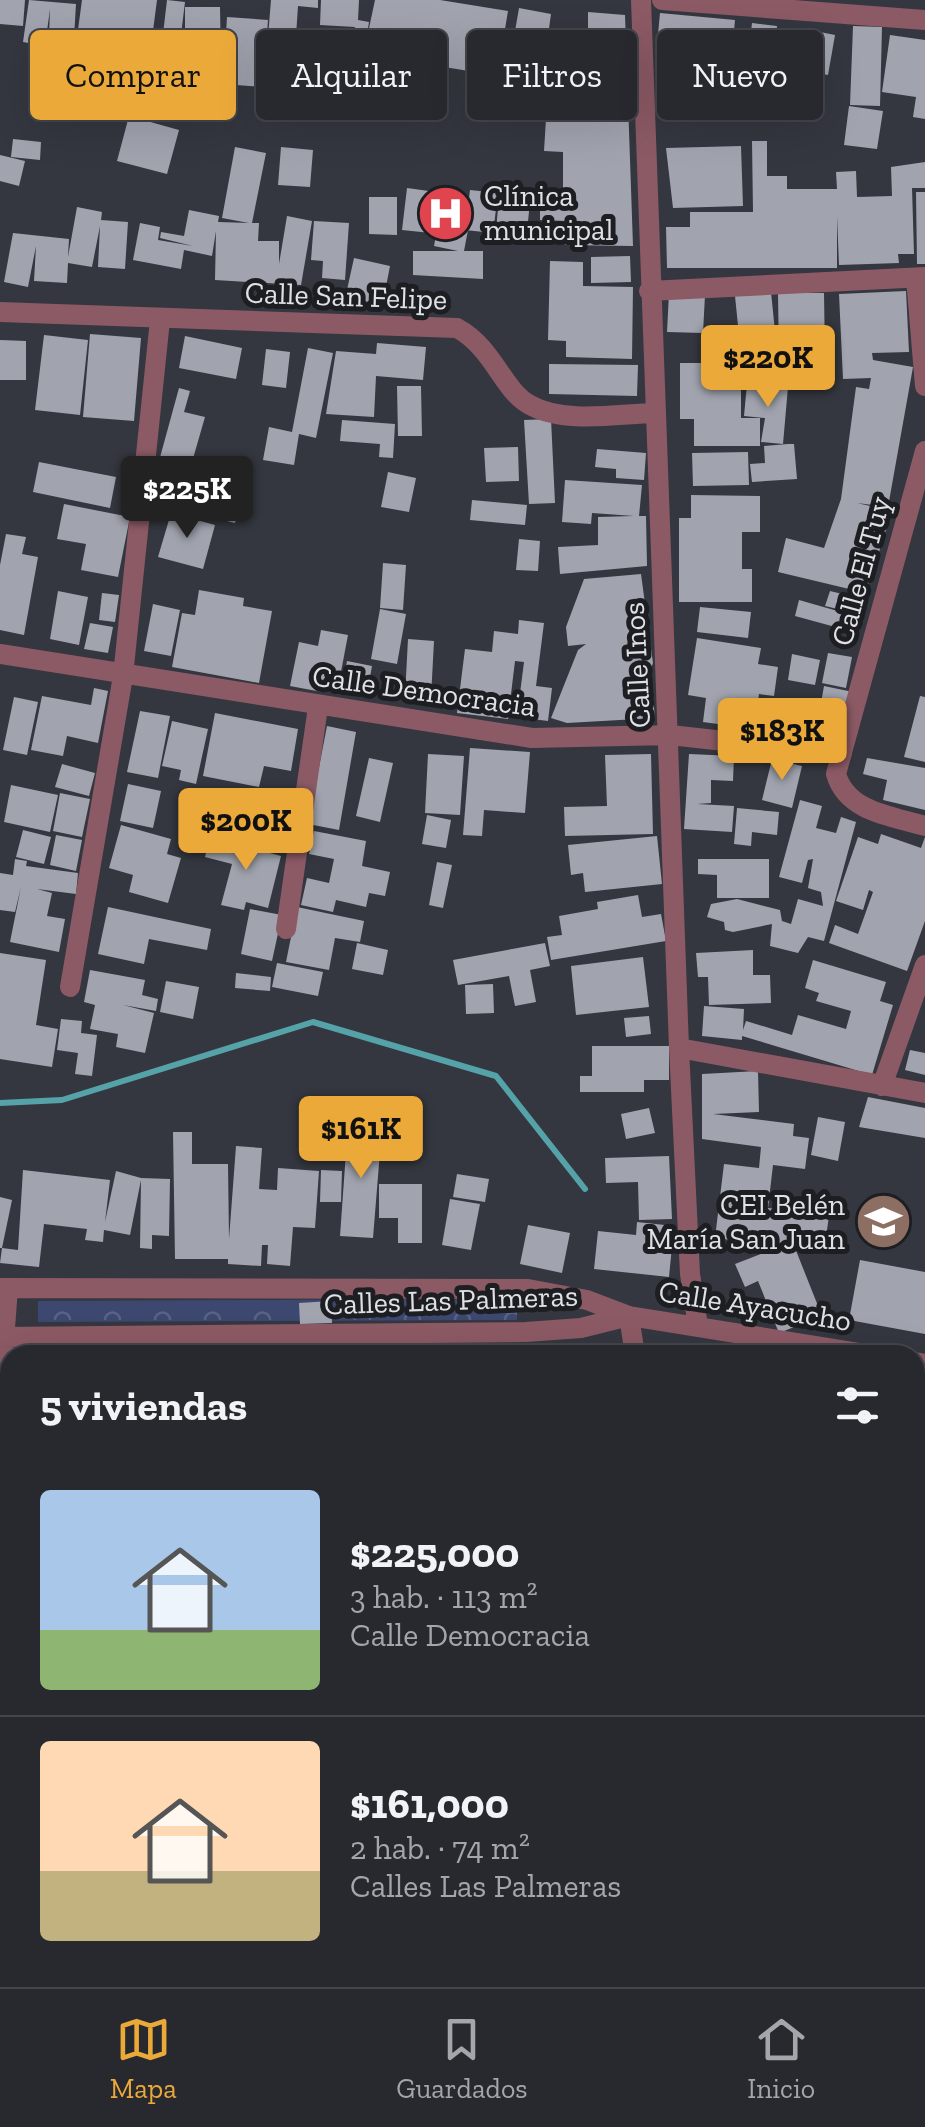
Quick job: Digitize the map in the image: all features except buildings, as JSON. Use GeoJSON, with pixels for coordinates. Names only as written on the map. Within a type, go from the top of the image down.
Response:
{"type":"FeatureCollection","features":[{"type":"Feature","properties":{"kind":"street","name":"Calle Inos"},"geometry":{"type":"LineString","coordinates":[[640,0],[680,1048],[690,1274],[698,1326]]}},
{"type":"Feature","properties":{"kind":"street"},"geometry":{"type":"LineString","coordinates":[[662,0],[925,20]]}},
{"type":"Feature","properties":{"kind":"street"},"geometry":{"type":"LineString","coordinates":[[649,291],[921,278],[925,386]]}},
{"type":"Feature","properties":{"kind":"street","name":"Calle San Felipe"},"geometry":{"type":"LineString","coordinates":[[0,312],[457,328],[480,340],[529,405],[570,415],[654,414]]}},
{"type":"Feature","properties":{"kind":"street"},"geometry":{"type":"LineString","coordinates":[[70,986],[123,676],[160,320]]}},
{"type":"Feature","properties":{"kind":"street","name":"Calle El Tuy"},"geometry":{"type":"LineString","coordinates":[[925,451],[836,774],[842,794],[858,806],[925,826]]}},
{"type":"Feature","properties":{"kind":"street","name":"Calle Democracia"},"geometry":{"type":"LineString","coordinates":[[0,654],[532,738],[670,735],[842,754]]}},
{"type":"Feature","properties":{"kind":"street"},"geometry":{"type":"LineString","coordinates":[[286,929],[318,706]]}},
{"type":"Feature","properties":{"kind":"street"},"geometry":{"type":"LineString","coordinates":[[882,1086],[925,965]]}},
{"type":"Feature","properties":{"kind":"street"},"geometry":{"type":"LineString","coordinates":[[680,1048],[925,1093]]}},
{"type":"Feature","properties":{"kind":"street"},"geometry":{"type":"LineString","coordinates":[[2,1337],[4,1288]]}},
{"type":"Feature","properties":{"kind":"street","name":"Calles Las Palmeras"},"geometry":{"type":"LineString","coordinates":[[4,1288],[528,1288],[587,1300],[629,1316]]}},
{"type":"Feature","properties":{"kind":"street"},"geometry":{"type":"LineString","coordinates":[[629,1316],[633,1345]]}},
{"type":"Feature","properties":{"kind":"street","name":"Calle Ayacucho"},"geometry":{"type":"LineString","coordinates":[[629,1316],[812,1345]]}},
{"type":"Feature","properties":{"kind":"street","name":"Calles Las Palmeras"},"geometry":{"type":"LineString","coordinates":[[2,1337],[526,1332],[581,1328],[629,1316]]}},
{"type":"Feature","properties":{"kind":"green space"},"geometry":{"type":"Polygon","coordinates":[[[517,1299],[517,1320],[38,1322],[38,1301],[517,1299]]]}},
{"type":"Feature","properties":{"kind":"waterway"},"geometry":{"type":"LineString","coordinates":[[0,1103],[62,1100],[313,1022],[496,1076],[585,1189]]}},
{"type":"Feature","properties":{"kind":"place","name":"Clínica municipal"},"geometry":{"type":"Point","coordinates":[445,213]}},
{"type":"Feature","properties":{"kind":"place","name":"CEI Belén María San Juan"},"geometry":{"type":"Point","coordinates":[884,1222]}}]}
